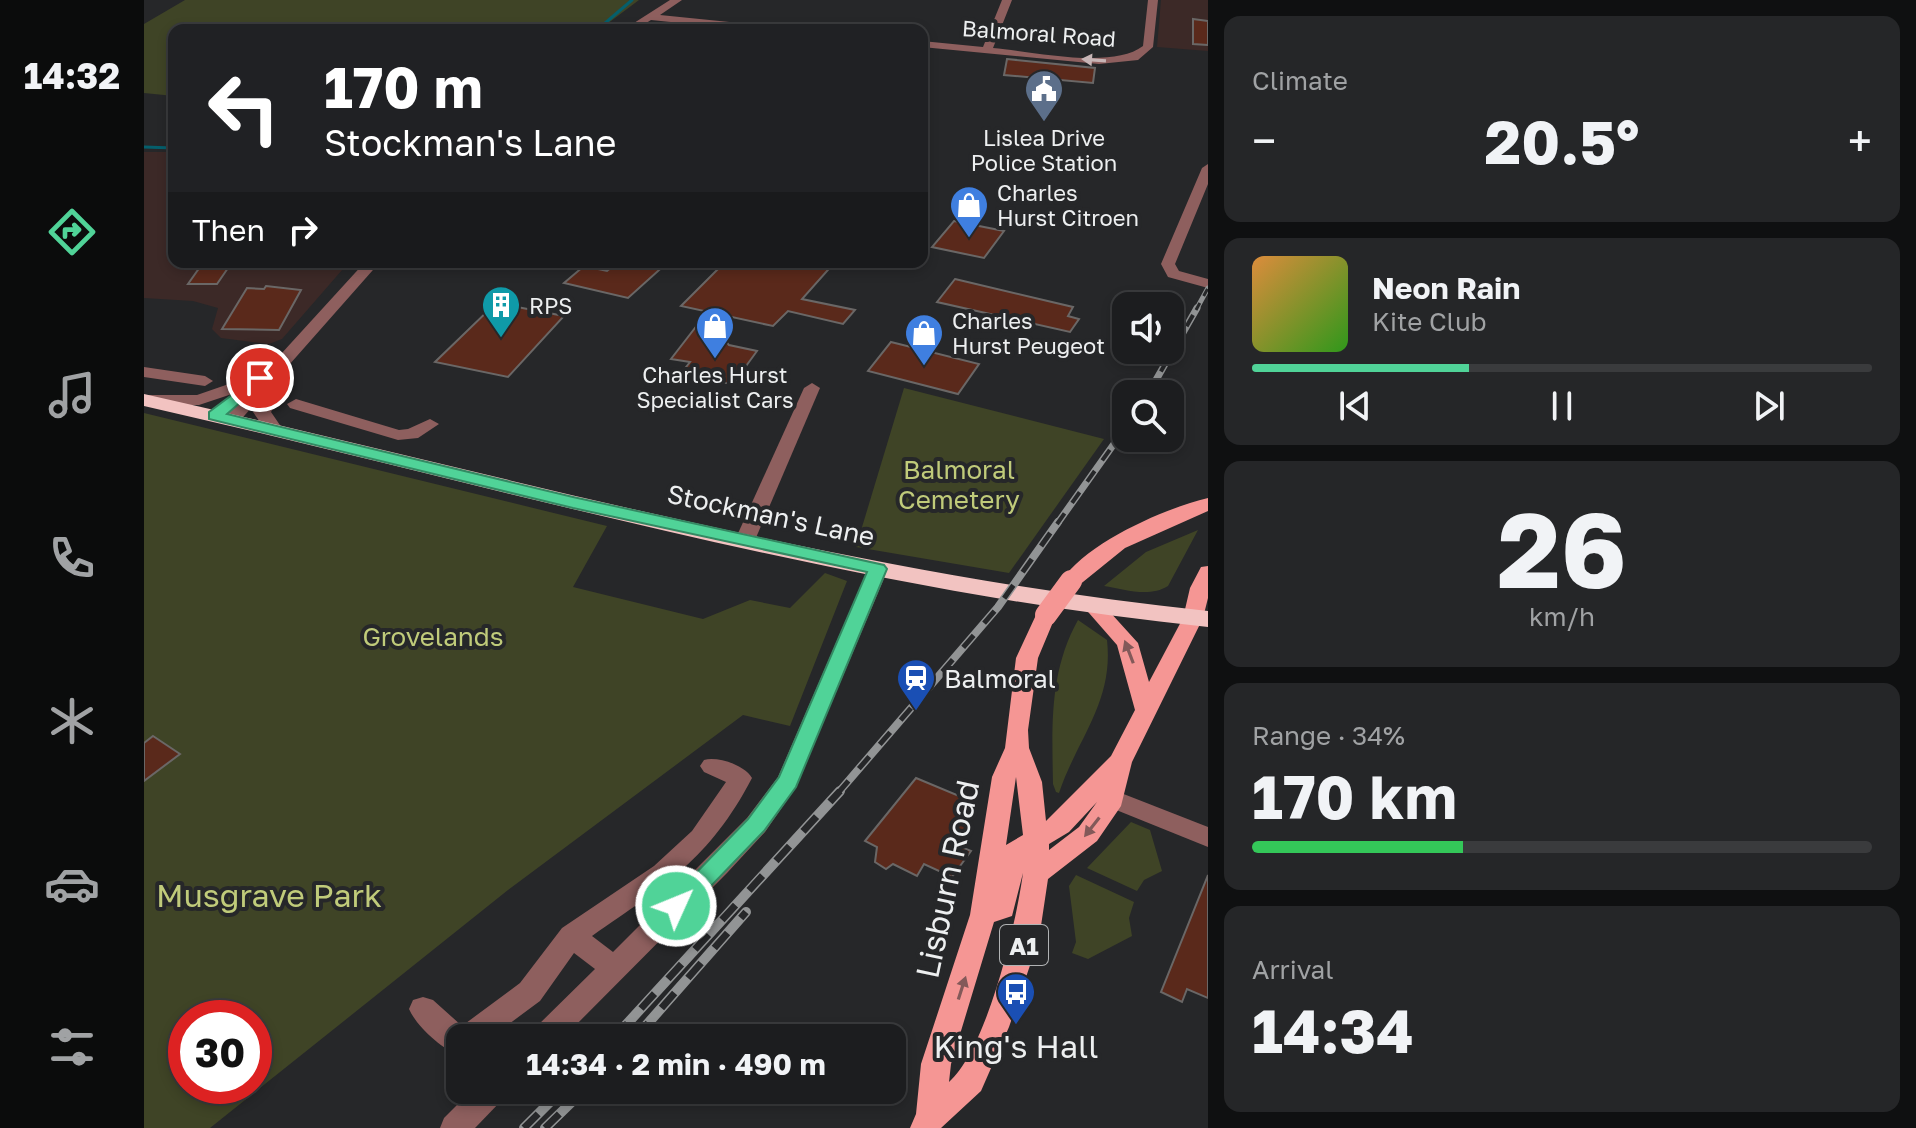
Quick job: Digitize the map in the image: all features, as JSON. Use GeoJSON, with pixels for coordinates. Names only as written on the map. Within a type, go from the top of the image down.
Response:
{"type":"FeatureCollection","features":[{"type":"Feature","properties":{"kind":"highway","name":"Stockman's Lane"},"geometry":{"type":"LineString","coordinates":[[144,400],[878,569],[1092,605],[1200,618]]}},
{"type":"Feature","properties":{"kind":"main road","name":"Lisburn Road"},"geometry":{"type":"LineString","coordinates":[[928,1123],[936,1064],[983,915],[1004,777],[1017,748],[1027,658],[1046,615],[1071,581],[1093,559],[1135,532],[1208,504]]}},
{"type":"Feature","properties":{"kind":"main road","name":"A1"},"geometry":{"type":"LineString","coordinates":[[1036,874],[1088,834],[1102,795],[1146,709],[1200,618],[1200,588],[1208,572]]}},
{"type":"Feature","properties":{"kind":"main road"},"geometry":{"type":"LineString","coordinates":[[1092,605],[1127,643],[1146,709]]}},
{"type":"Feature","properties":{"kind":"main road","name":"Lisburn Road"},"geometry":{"type":"LineString","coordinates":[[928,1123],[971,1081],[995,1027],[1026,939],[1036,874],[1036,840],[1030,782],[1017,748]]}},
{"type":"Feature","properties":{"kind":"main road","name":"A1"},"geometry":{"type":"LineString","coordinates":[[983,915],[1003,908],[1015,852],[1102,795]]}},
{"type":"Feature","properties":{"kind":"street"},"geometry":{"type":"LineString","coordinates":[[638,24],[677,0]]}},
{"type":"Feature","properties":{"kind":"street"},"geometry":{"type":"LineString","coordinates":[[987,50],[1007,0]]}},
{"type":"Feature","properties":{"kind":"street","name":"Balmoral Road"},"geometry":{"type":"LineString","coordinates":[[928,45],[1099,61],[1134,58],[1148,47],[1153,0]]}},
{"type":"Feature","properties":{"kind":"street"},"geometry":{"type":"LineString","coordinates":[[650,17],[720,24]]}},
{"type":"Feature","properties":{"kind":"street"},"geometry":{"type":"LineString","coordinates":[[1208,168],[1168,264],[1173,274],[1208,284]]}},
{"type":"Feature","properties":{"kind":"street"},"geometry":{"type":"LineString","coordinates":[[223,418],[260,392],[278,366],[368,268]]}},
{"type":"Feature","properties":{"kind":"street"},"geometry":{"type":"LineString","coordinates":[[275,431],[262,412],[301,343]]}},
{"type":"Feature","properties":{"kind":"street"},"geometry":{"type":"LineString","coordinates":[[144,400],[213,397],[255,381],[278,366]]}},
{"type":"Feature","properties":{"kind":"street"},"geometry":{"type":"LineString","coordinates":[[144,372],[205,381]]}},
{"type":"Feature","properties":{"kind":"street"},"geometry":{"type":"LineString","coordinates":[[223,418],[255,381]]}},
{"type":"Feature","properties":{"kind":"street"},"geometry":{"type":"LineString","coordinates":[[745,540],[812,388]]}},
{"type":"Feature","properties":{"kind":"street"},"geometry":{"type":"LineString","coordinates":[[296,404],[327,412],[363,427],[398,435],[412,434],[430,424]]}},
{"type":"Feature","properties":{"kind":"street"},"geometry":{"type":"LineString","coordinates":[[342,447],[363,427]]}},
{"type":"Feature","properties":{"kind":"street"},"geometry":{"type":"LineString","coordinates":[[558,1024],[756,825],[788,781],[878,569]]}},
{"type":"Feature","properties":{"kind":"street"},"geometry":{"type":"LineString","coordinates":[[487,1024],[530,992],[571,936],[663,873],[701,838],[724,808],[740,778],[712,766]]}},
{"type":"Feature","properties":{"kind":"street"},"geometry":{"type":"LineString","coordinates":[[1102,795],[1208,837]]}},
{"type":"Feature","properties":{"kind":"street"},"geometry":{"type":"LineString","coordinates":[[571,936],[614,968]]}},
{"type":"Feature","properties":{"kind":"street"},"geometry":{"type":"LineString","coordinates":[[423,1009],[446,1030]]}},
{"type":"Feature","properties":{"kind":"street"},"geometry":{"type":"LineString","coordinates":[[455,1128],[478,1104]]}},
{"type":"Feature","properties":{"kind":"shaded area"},"geometry":{"type":"Polygon","coordinates":[[[1161,0],[1208,0],[1208,51],[1157,47],[1161,0]]]}},
{"type":"Feature","properties":{"kind":"shaded area"},"geometry":{"type":"Polygon","coordinates":[[[144,152],[168,152],[168,268],[344,268],[282,339],[269,344],[221,338],[212,329],[218,308],[193,301],[144,298],[144,152]]]}},
{"type":"Feature","properties":{"kind":"green space"},"geometry":{"type":"Polygon","coordinates":[[[185,0],[639,0],[607,24],[168,24],[168,95],[144,93],[144,24],[185,0]]]}},
{"type":"Feature","properties":{"kind":"green space","name":"Balmoral Cemetery"},"geometry":{"type":"Polygon","coordinates":[[[904,388],[1104,439],[1009,573],[856,547],[904,388]]]}},
{"type":"Feature","properties":{"kind":"green space"},"geometry":{"type":"Polygon","coordinates":[[[144,413],[607,526],[573,587],[703,619],[750,600],[790,608],[825,573],[847,581],[790,726],[743,715],[508,890],[272,1078],[272,1000],[168,1000],[168,1104],[240,1104],[210,1128],[144,1128],[144,413]]]}},
{"type":"Feature","properties":{"kind":"green space"},"geometry":{"type":"Polygon","coordinates":[[[1198,530],[1168,586],[1145,592],[1104,586],[1146,552],[1198,530]]]}},
{"type":"Feature","properties":{"kind":"green space"},"geometry":{"type":"Polygon","coordinates":[[[1078,620],[1107,640],[1108,662],[1100,701],[1059,793],[1053,784],[1054,700],[1062,659],[1078,620]]]}},
{"type":"Feature","properties":{"kind":"green space"},"geometry":{"type":"Polygon","coordinates":[[[1131,822],[1150,830],[1162,871],[1144,880],[1137,891],[1087,868],[1131,822]]]}},
{"type":"Feature","properties":{"kind":"green space"},"geometry":{"type":"Polygon","coordinates":[[[1076,875],[1134,902],[1129,918],[1132,936],[1088,959],[1072,953],[1076,942],[1069,886],[1076,875]]]}},
{"type":"Feature","properties":{"kind":"building"},"geometry":{"type":"Polygon","coordinates":[[[1193,19],[1208,21],[1208,45],[1193,44],[1193,19]]]}},
{"type":"Feature","properties":{"kind":"building"},"geometry":{"type":"Polygon","coordinates":[[[1007,59],[1095,68],[1093,83],[1004,75],[1007,59]]]}},
{"type":"Feature","properties":{"kind":"building","name":"Charles Hurst Citroen"},"geometry":{"type":"Polygon","coordinates":[[[954,221],[1004,231],[984,258],[932,247],[954,221]]]}},
{"type":"Feature","properties":{"kind":"building"},"geometry":{"type":"Polygon","coordinates":[[[199,268],[228,268],[217,284],[188,284],[199,268]]]}},
{"type":"Feature","properties":{"kind":"building"},"geometry":{"type":"Polygon","coordinates":[[[582,268],[607,271],[611,268],[661,268],[628,298],[564,283],[582,268]]]}},
{"type":"Feature","properties":{"kind":"building"},"geometry":{"type":"Polygon","coordinates":[[[719,268],[830,268],[802,299],[855,310],[843,324],[788,311],[773,326],[681,306],[719,268]]]}},
{"type":"Feature","properties":{"kind":"building"},"geometry":{"type":"Polygon","coordinates":[[[955,279],[1073,307],[1068,316],[1079,319],[1070,332],[937,302],[955,279]]]}},
{"type":"Feature","properties":{"kind":"building"},"geometry":{"type":"Polygon","coordinates":[[[266,286],[301,290],[279,330],[222,329],[247,288],[264,289],[266,286]]]}},
{"type":"Feature","properties":{"kind":"building","name":"RPS"},"geometry":{"type":"Polygon","coordinates":[[[496,303],[564,316],[508,377],[435,362],[496,303]]]}},
{"type":"Feature","properties":{"kind":"building","name":"Charles Hurst Specialist Cars"},"geometry":{"type":"Polygon","coordinates":[[[705,315],[729,345],[757,351],[733,384],[679,376],[690,362],[671,359],[705,315]]]}},
{"type":"Feature","properties":{"kind":"building","name":"Charles Hurst Peugeot"},"geometry":{"type":"Polygon","coordinates":[[[891,342],[979,364],[958,394],[868,371],[891,342]]]}},
{"type":"Feature","properties":{"kind":"building"},"geometry":{"type":"Polygon","coordinates":[[[153,736],[180,754],[144,781],[144,743],[153,736]]]}},
{"type":"Feature","properties":{"kind":"building"},"geometry":{"type":"Polygon","coordinates":[[[916,778],[976,803],[961,847],[971,851],[952,877],[924,864],[917,876],[893,864],[886,869],[875,862],[877,847],[865,841],[916,778]]]}},
{"type":"Feature","properties":{"kind":"building"},"geometry":{"type":"Polygon","coordinates":[[[1208,875],[1208,998],[1187,989],[1182,1002],[1161,992],[1208,875]]]}},
{"type":"Feature","properties":{"kind":"waterway"},"geometry":{"type":"LineString","coordinates":[[604,24],[632,0]]}},
{"type":"Feature","properties":{"kind":"waterway"},"geometry":{"type":"LineString","coordinates":[[144,147],[168,148]]}},
{"type":"Feature","properties":{"kind":"railway"},"geometry":{"type":"LineString","coordinates":[[1196,310],[1208,288]]}},
{"type":"Feature","properties":{"kind":"railway"},"geometry":{"type":"LineString","coordinates":[[1156,380],[1197,308]]}},
{"type":"Feature","properties":{"kind":"railway"},"geometry":{"type":"LineString","coordinates":[[1057,524],[1112,447]]}},
{"type":"Feature","properties":{"kind":"railway"},"geometry":{"type":"LineString","coordinates":[[838,793],[998,607],[1058,522]]}},
{"type":"Feature","properties":{"kind":"railway"},"geometry":{"type":"LineString","coordinates":[[627,1024],[840,791]]}},
{"type":"Feature","properties":{"kind":"railway"},"geometry":{"type":"LineString","coordinates":[[647,1024],[746,912]]}},
{"type":"Feature","properties":{"kind":"railway"},"geometry":{"type":"LineString","coordinates":[[524,1128],[548,1104]]}},
{"type":"Feature","properties":{"kind":"railway"},"geometry":{"type":"LineString","coordinates":[[545,1128],[570,1104]]}},
{"type":"Feature","properties":{"kind":"place","name":"Lislea Drive Police Station"},"geometry":{"type":"Point","coordinates":[1044,123]}},
{"type":"Feature","properties":{"kind":"place","name":"Charles Hurst Citroen"},"geometry":{"type":"Point","coordinates":[969,239]}},
{"type":"Feature","properties":{"kind":"place","name":"RPS"},"geometry":{"type":"Point","coordinates":[501,339]}},
{"type":"Feature","properties":{"kind":"place","name":"Charles Hurst Specialist Cars"},"geometry":{"type":"Point","coordinates":[715,360]}},
{"type":"Feature","properties":{"kind":"place","name":"Charles Hurst Peugeot"},"geometry":{"type":"Point","coordinates":[924,367]}},
{"type":"Feature","properties":{"kind":"place","name":"Balmoral"},"geometry":{"type":"Point","coordinates":[916,712]}},
{"type":"Feature","properties":{"kind":"place","name":"King's Hall"},"geometry":{"type":"Point","coordinates":[1016,1026]}},
{"type":"Feature","properties":{"kind":"route"},"geometry":{"type":"LineString","coordinates":[[260,378],[215,416],[573,503],[878,569],[788,781],[756,825],[676,906]]}},
{"type":"Feature","properties":{"kind":"park label","name":"Grovelands"},"geometry":{"type":"Point","coordinates":[433,636]}},
{"type":"Feature","properties":{"kind":"park label","name":"Musgrave Park"},"geometry":{"type":"Point","coordinates":[269,895]}}]}
